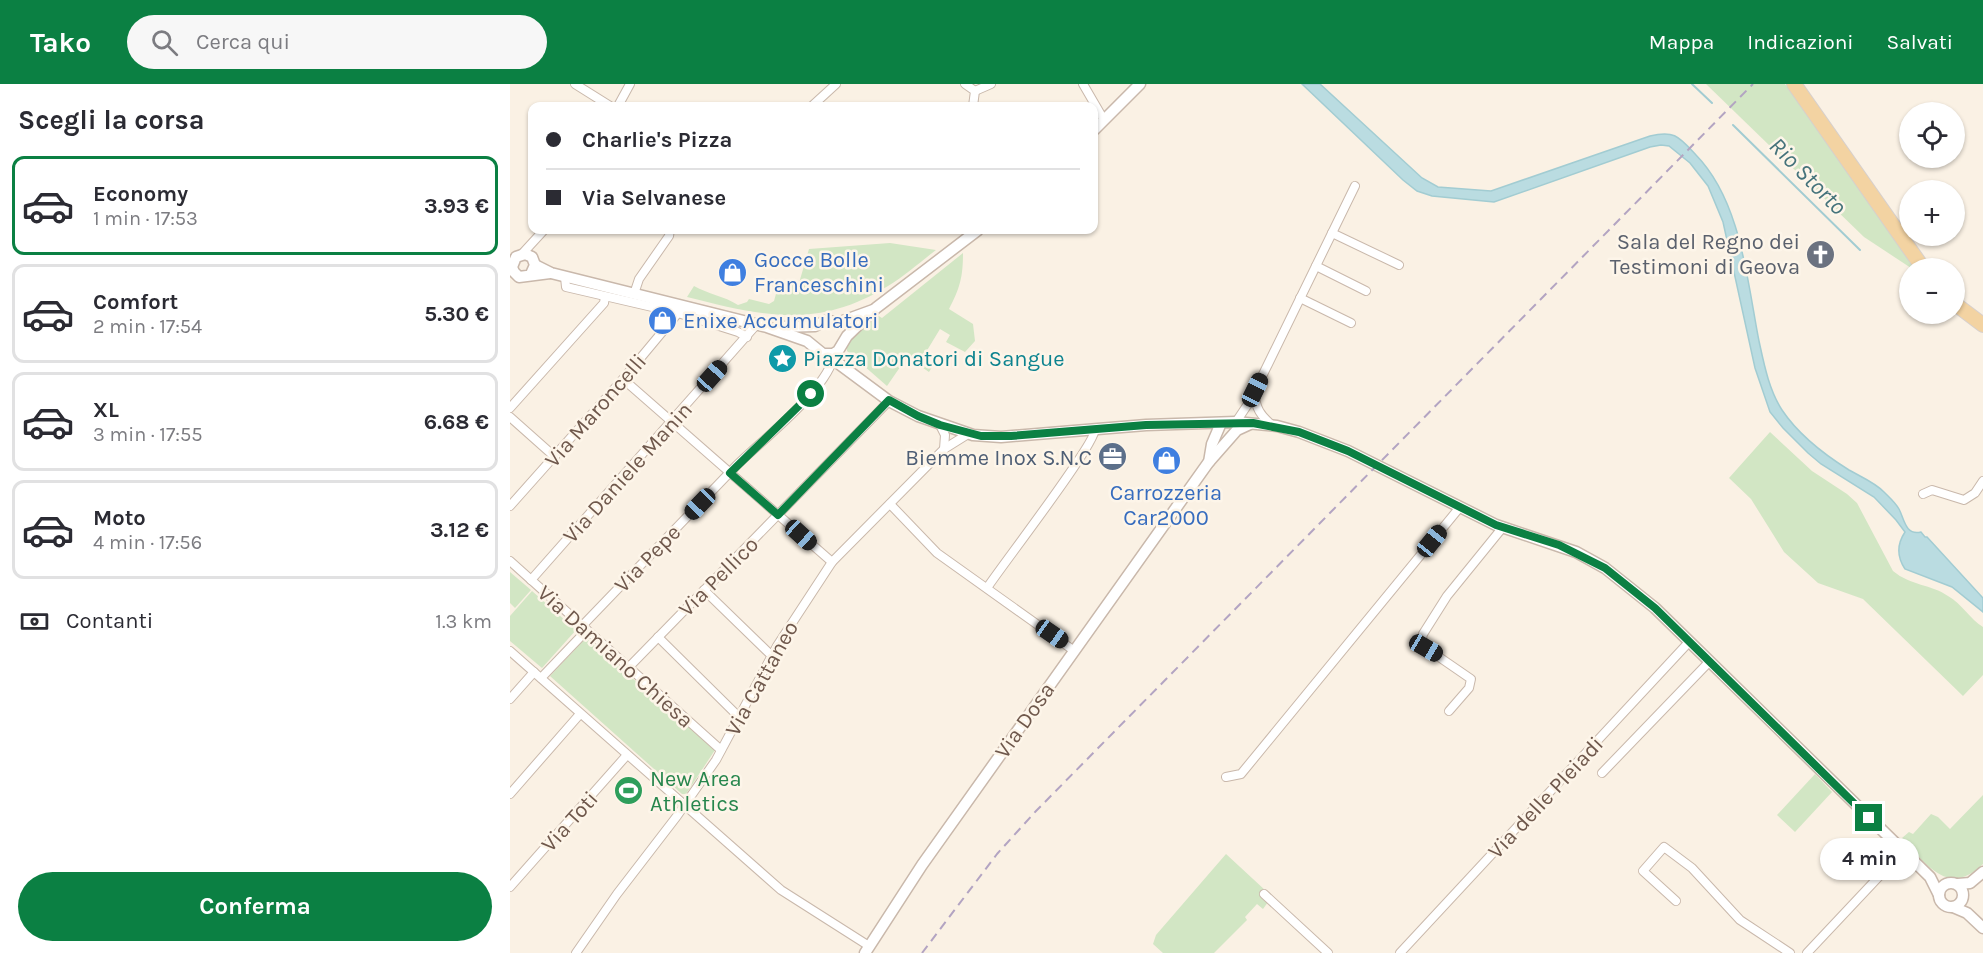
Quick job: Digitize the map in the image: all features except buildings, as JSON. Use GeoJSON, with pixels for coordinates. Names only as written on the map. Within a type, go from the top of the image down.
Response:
{"type":"FeatureCollection","features":[{"type":"Feature","properties":{"kind":"main road"},"geometry":{"type":"LineString","coordinates":[[1794,84],[1916,258]]}},
{"type":"Feature","properties":{"kind":"main road"},"geometry":{"type":"LineString","coordinates":[[1965,311],[1983,325]]}},
{"type":"Feature","properties":{"kind":"street"},"geometry":{"type":"LineString","coordinates":[[575,84],[604,102]]}},
{"type":"Feature","properties":{"kind":"street"},"geometry":{"type":"LineString","coordinates":[[620,102],[630,84]]}},
{"type":"Feature","properties":{"kind":"street"},"geometry":{"type":"LineString","coordinates":[[816,102],[836,84]]}},
{"type":"Feature","properties":{"kind":"street"},"geometry":{"type":"LineString","coordinates":[[965,84],[975,91]]}},
{"type":"Feature","properties":{"kind":"street"},"geometry":{"type":"LineString","coordinates":[[975,91],[991,84]]}},
{"type":"Feature","properties":{"kind":"street"},"geometry":{"type":"LineString","coordinates":[[1083,84],[1094,102]]}},
{"type":"Feature","properties":{"kind":"street"},"geometry":{"type":"LineString","coordinates":[[1098,126],[1140,84]]}},
{"type":"Feature","properties":{"kind":"street"},"geometry":{"type":"LineString","coordinates":[[974,102],[975,91]]}},
{"type":"Feature","properties":{"kind":"street"},"geometry":{"type":"LineString","coordinates":[[1098,110],[1104,120]]}},
{"type":"Feature","properties":{"kind":"street"},"geometry":{"type":"LineString","coordinates":[[1236,423],[1255,390],[1355,186]]}},
{"type":"Feature","properties":{"kind":"street"},"geometry":{"type":"LineString","coordinates":[[1332,233],[1399,266]]}},
{"type":"Feature","properties":{"kind":"street"},"geometry":{"type":"LineString","coordinates":[[513,265],[541,234]]}},
{"type":"Feature","properties":{"kind":"street"},"geometry":{"type":"LineString","coordinates":[[634,294],[639,279],[669,234]]}},
{"type":"Feature","properties":{"kind":"street"},"geometry":{"type":"LineString","coordinates":[[830,357],[876,308],[973,234]]}},
{"type":"Feature","properties":{"kind":"street"},"geometry":{"type":"LineString","coordinates":[[531,269],[536,240]]}},
{"type":"Feature","properties":{"kind":"street"},"geometry":{"type":"LineString","coordinates":[[513,265],[528,255],[531,269]]}},
{"type":"Feature","properties":{"kind":"street"},"geometry":{"type":"LineString","coordinates":[[513,265],[516,275],[531,269],[634,294],[747,337]]}},
{"type":"Feature","properties":{"kind":"street"},"geometry":{"type":"LineString","coordinates":[[1316,266],[1366,291]]}},
{"type":"Feature","properties":{"kind":"street"},"geometry":{"type":"LineString","coordinates":[[565,277],[566,287],[605,297],[762,325],[799,337],[889,400],[918,416],[963,432],[1001,437],[1197,423],[1253,423],[1299,432],[1348,451],[1503,527],[1559,545],[1605,568],[1655,608],[1903,851],[1929,877],[1943,904],[1960,901],[1983,878]]}},
{"type":"Feature","properties":{"kind":"street"},"geometry":{"type":"LineString","coordinates":[[510,408],[604,303],[605,297]]}},
{"type":"Feature","properties":{"kind":"street"},"geometry":{"type":"LineString","coordinates":[[1300,298],[1351,322]]}},
{"type":"Feature","properties":{"kind":"street"},"geometry":{"type":"LineString","coordinates":[[762,325],[815,326],[825,321],[836,322],[876,308]]}},
{"type":"Feature","properties":{"kind":"street","name":"Via Maroncelli"},"geometry":{"type":"LineString","coordinates":[[510,506],[623,379],[679,310]]}},
{"type":"Feature","properties":{"kind":"street"},"geometry":{"type":"LineString","coordinates":[[836,322],[843,330],[845,358],[876,390]]}},
{"type":"Feature","properties":{"kind":"street","name":"Via Daniele Manin"},"geometry":{"type":"LineString","coordinates":[[531,580],[747,337],[762,325]]}},
{"type":"Feature","properties":{"kind":"street"},"geometry":{"type":"LineString","coordinates":[[812,344],[811,334],[815,326]]}},
{"type":"Feature","properties":{"kind":"street","name":"Via Pepe"},"geometry":{"type":"LineString","coordinates":[[510,699],[584,628],[730,473],[811,394],[824,379],[830,357]]}},
{"type":"Feature","properties":{"kind":"street"},"geometry":{"type":"LineString","coordinates":[[623,379],[832,562]]}},
{"type":"Feature","properties":{"kind":"street"},"geometry":{"type":"LineString","coordinates":[[1255,390],[1259,412],[1272,425]]}},
{"type":"Feature","properties":{"kind":"street","name":"Via Pellico"},"geometry":{"type":"LineString","coordinates":[[629,667],[889,400]]}},
{"type":"Feature","properties":{"kind":"street"},"geometry":{"type":"LineString","coordinates":[[510,417],[555,457]]}},
{"type":"Feature","properties":{"kind":"street"},"geometry":{"type":"LineString","coordinates":[[1197,423],[1205,431],[1212,444]]}},
{"type":"Feature","properties":{"kind":"street"},"geometry":{"type":"LineString","coordinates":[[1209,462],[1212,444],[1221,423]]}},
{"type":"Feature","properties":{"kind":"street"},"geometry":{"type":"LineString","coordinates":[[1221,423],[1225,438],[1223,447]]}},
{"type":"Feature","properties":{"kind":"street","name":"Via Dosa"},"geometry":{"type":"LineString","coordinates":[[867,950],[922,865],[1209,462],[1237,430],[1253,423]]}},
{"type":"Feature","properties":{"kind":"street"},"geometry":{"type":"LineString","coordinates":[[940,425],[945,435],[944,449]]}},
{"type":"Feature","properties":{"kind":"street"},"geometry":{"type":"LineString","coordinates":[[987,588],[1078,462],[1096,435],[1095,429]]}},
{"type":"Feature","properties":{"kind":"street","name":"Via Cattaneo"},"geometry":{"type":"LineString","coordinates":[[576,953],[617,894],[684,806],[721,750],[772,656],[832,562],[963,432]]}},
{"type":"Feature","properties":{"kind":"street"},"geometry":{"type":"LineString","coordinates":[[1923,494],[1932,490],[1964,500],[1975,493],[1983,481]]}},
{"type":"Feature","properties":{"kind":"street"},"geometry":{"type":"LineString","coordinates":[[890,504],[937,553],[1073,650]]}},
{"type":"Feature","properties":{"kind":"street"},"geometry":{"type":"LineString","coordinates":[[1227,777],[1240,774],[1460,507]]}},
{"type":"Feature","properties":{"kind":"street"},"geometry":{"type":"LineString","coordinates":[[1449,711],[1469,688],[1471,678],[1426,648],[1422,638],[1423,634],[1448,596],[1503,527]]}},
{"type":"Feature","properties":{"kind":"street","name":"Via Damiano Chiesa"},"geometry":{"type":"LineString","coordinates":[[510,561],[721,750]]}},
{"type":"Feature","properties":{"kind":"street"},"geometry":{"type":"LineString","coordinates":[[704,590],[772,656]]}},
{"type":"Feature","properties":{"kind":"street"},"geometry":{"type":"LineString","coordinates":[[658,637],[740,717]]}},
{"type":"Feature","properties":{"kind":"street","name":"Via delle Pleiadi"},"geometry":{"type":"LineString","coordinates":[[1400,953],[1689,642]]}},
{"type":"Feature","properties":{"kind":"street"},"geometry":{"type":"LineString","coordinates":[[510,651],[781,890],[867,950]]}},
{"type":"Feature","properties":{"kind":"street"},"geometry":{"type":"LineString","coordinates":[[1602,773],[1709,662]]}},
{"type":"Feature","properties":{"kind":"street"},"geometry":{"type":"LineString","coordinates":[[510,794],[580,714]]}},
{"type":"Feature","properties":{"kind":"street","name":"Via Toti"},"geometry":{"type":"LineString","coordinates":[[510,887],[627,755]]}},
{"type":"Feature","properties":{"kind":"street"},"geometry":{"type":"LineString","coordinates":[[1676,901],[1644,871],[1664,847],[1692,868],[1740,920],[1790,953]]}},
{"type":"Feature","properties":{"kind":"street"},"geometry":{"type":"LineString","coordinates":[[1807,953],[1903,851]]}},
{"type":"Feature","properties":{"kind":"street"},"geometry":{"type":"LineString","coordinates":[[1939,895],[1943,886],[1970,883],[1983,872]]}},
{"type":"Feature","properties":{"kind":"street"},"geometry":{"type":"LineString","coordinates":[[1929,877],[1942,883],[1953,884]]}},
{"type":"Feature","properties":{"kind":"street"},"geometry":{"type":"LineString","coordinates":[[1953,884],[1967,913],[1983,928]]}},
{"type":"Feature","properties":{"kind":"street"},"geometry":{"type":"LineString","coordinates":[[1264,894],[1328,953]]}},
{"type":"Feature","properties":{"kind":"green space"},"geometry":{"type":"Polygon","coordinates":[[[1706,84],[1785,84],[1899,246],[1910,258],[1899,258],[1899,260],[1864,237],[1706,84]]]}},
{"type":"Feature","properties":{"kind":"green space"},"geometry":{"type":"Polygon","coordinates":[[[890,243],[936,250],[888,286],[862,300],[837,309],[813,314],[789,315],[740,309],[687,297],[694,286],[738,305],[749,299],[769,304],[774,301],[781,281],[799,283],[809,249],[890,243]]]}},
{"type":"Feature","properties":{"kind":"green space"},"geometry":{"type":"Polygon","coordinates":[[[963,253],[960,282],[949,309],[973,324],[975,341],[965,352],[946,342],[950,335],[940,329],[923,357],[930,361],[928,364],[932,367],[929,372],[907,357],[887,386],[847,351],[847,343],[866,323],[877,315],[882,318],[963,253]]]}},
{"type":"Feature","properties":{"kind":"green space"},"geometry":{"type":"Polygon","coordinates":[[[1770,432],[1812,471],[1857,503],[1893,571],[1907,580],[1948,596],[1983,627],[1983,675],[1963,696],[1863,599],[1818,583],[1784,552],[1751,499],[1729,478],[1770,432]]]}},
{"type":"Feature","properties":{"kind":"green space"},"geometry":{"type":"Polygon","coordinates":[[[510,572],[531,590],[515,608],[510,603],[510,572]]]}},
{"type":"Feature","properties":{"kind":"green space"},"geometry":{"type":"Polygon","coordinates":[[[532,591],[576,630],[542,668],[510,641],[510,616],[532,591]]]}},
{"type":"Feature","properties":{"kind":"green space"},"geometry":{"type":"Polygon","coordinates":[[[586,638],[715,750],[686,794],[682,794],[550,676],[586,638]]]}},
{"type":"Feature","properties":{"kind":"green space"},"geometry":{"type":"Polygon","coordinates":[[[1815,774],[1832,792],[1795,832],[1777,815],[1815,774]]]}},
{"type":"Feature","properties":{"kind":"green space"},"geometry":{"type":"Polygon","coordinates":[[[1983,795],[1983,864],[1970,874],[1959,878],[1948,878],[1938,874],[1902,838],[1909,832],[1913,834],[1931,814],[1938,817],[1950,829],[1983,795]]]}},
{"type":"Feature","properties":{"kind":"green space"},"geometry":{"type":"Polygon","coordinates":[[[1226,854],[1266,891],[1268,902],[1263,909],[1257,904],[1245,917],[1247,920],[1214,953],[1163,953],[1153,944],[1156,935],[1226,854]]]}},
{"type":"Feature","properties":{"kind":"water"},"geometry":{"type":"Polygon","coordinates":[[[1302,84],[1320,84],[1422,178],[1438,187],[1491,191],[1650,136],[1665,134],[1681,139],[1711,174],[1733,218],[1746,267],[1765,368],[1782,410],[1804,436],[1821,451],[1876,485],[1896,504],[1908,529],[1916,533],[1921,532],[1927,537],[1983,598],[1983,612],[1952,587],[1905,569],[1900,560],[1899,550],[1900,541],[1905,532],[1896,520],[1874,497],[1821,464],[1808,453],[1770,412],[1755,368],[1723,222],[1708,186],[1690,163],[1669,146],[1650,147],[1494,202],[1432,196],[1417,191],[1403,180],[1302,84]]]}},
{"type":"Feature","properties":{"kind":"waterway","name":"Rio Storto"},"geometry":{"type":"LineString","coordinates":[[1692,84],[1712,103]]}},
{"type":"Feature","properties":{"kind":"waterway","name":"Rio Storto"},"geometry":{"type":"LineString","coordinates":[[1733,125],[1860,250]]}},
{"type":"Feature","properties":{"kind":"railway"},"geometry":{"type":"LineString","coordinates":[[922,953],[997,854],[1036,811],[1753,84]]}},
{"type":"Feature","properties":{"kind":"place","name":"Sala del Regno dei Testimoni di Geova"},"geometry":{"type":"Point","coordinates":[1821,254]}},
{"type":"Feature","properties":{"kind":"place","name":"Gocce Bolle Franceschini"},"geometry":{"type":"Point","coordinates":[733,272]}},
{"type":"Feature","properties":{"kind":"place","name":"Enixe Accumulatori"},"geometry":{"type":"Point","coordinates":[662,320]}},
{"type":"Feature","properties":{"kind":"place","name":"Piazza Donatori di Sangue"},"geometry":{"type":"Point","coordinates":[782,358]}},
{"type":"Feature","properties":{"kind":"place","name":"Biemme Inox S.N.C"},"geometry":{"type":"Point","coordinates":[1113,457]}},
{"type":"Feature","properties":{"kind":"place","name":"Carrozzeria Car2000"},"geometry":{"type":"Point","coordinates":[1166,460]}},
{"type":"Feature","properties":{"kind":"place","name":"New Area Athletics"},"geometry":{"type":"Point","coordinates":[629,791]}},
{"type":"Feature","properties":{"kind":"route"},"geometry":{"type":"LineString","coordinates":[[811,394],[730,473],[778,515],[889,400],[940,425],[968,434],[985,436],[1001,437],[1146,425],[1236,423],[1277,426],[1312,436],[1373,463],[1496,525],[1559,545],[1605,568],[1655,608],[1869,818]]}}]}
